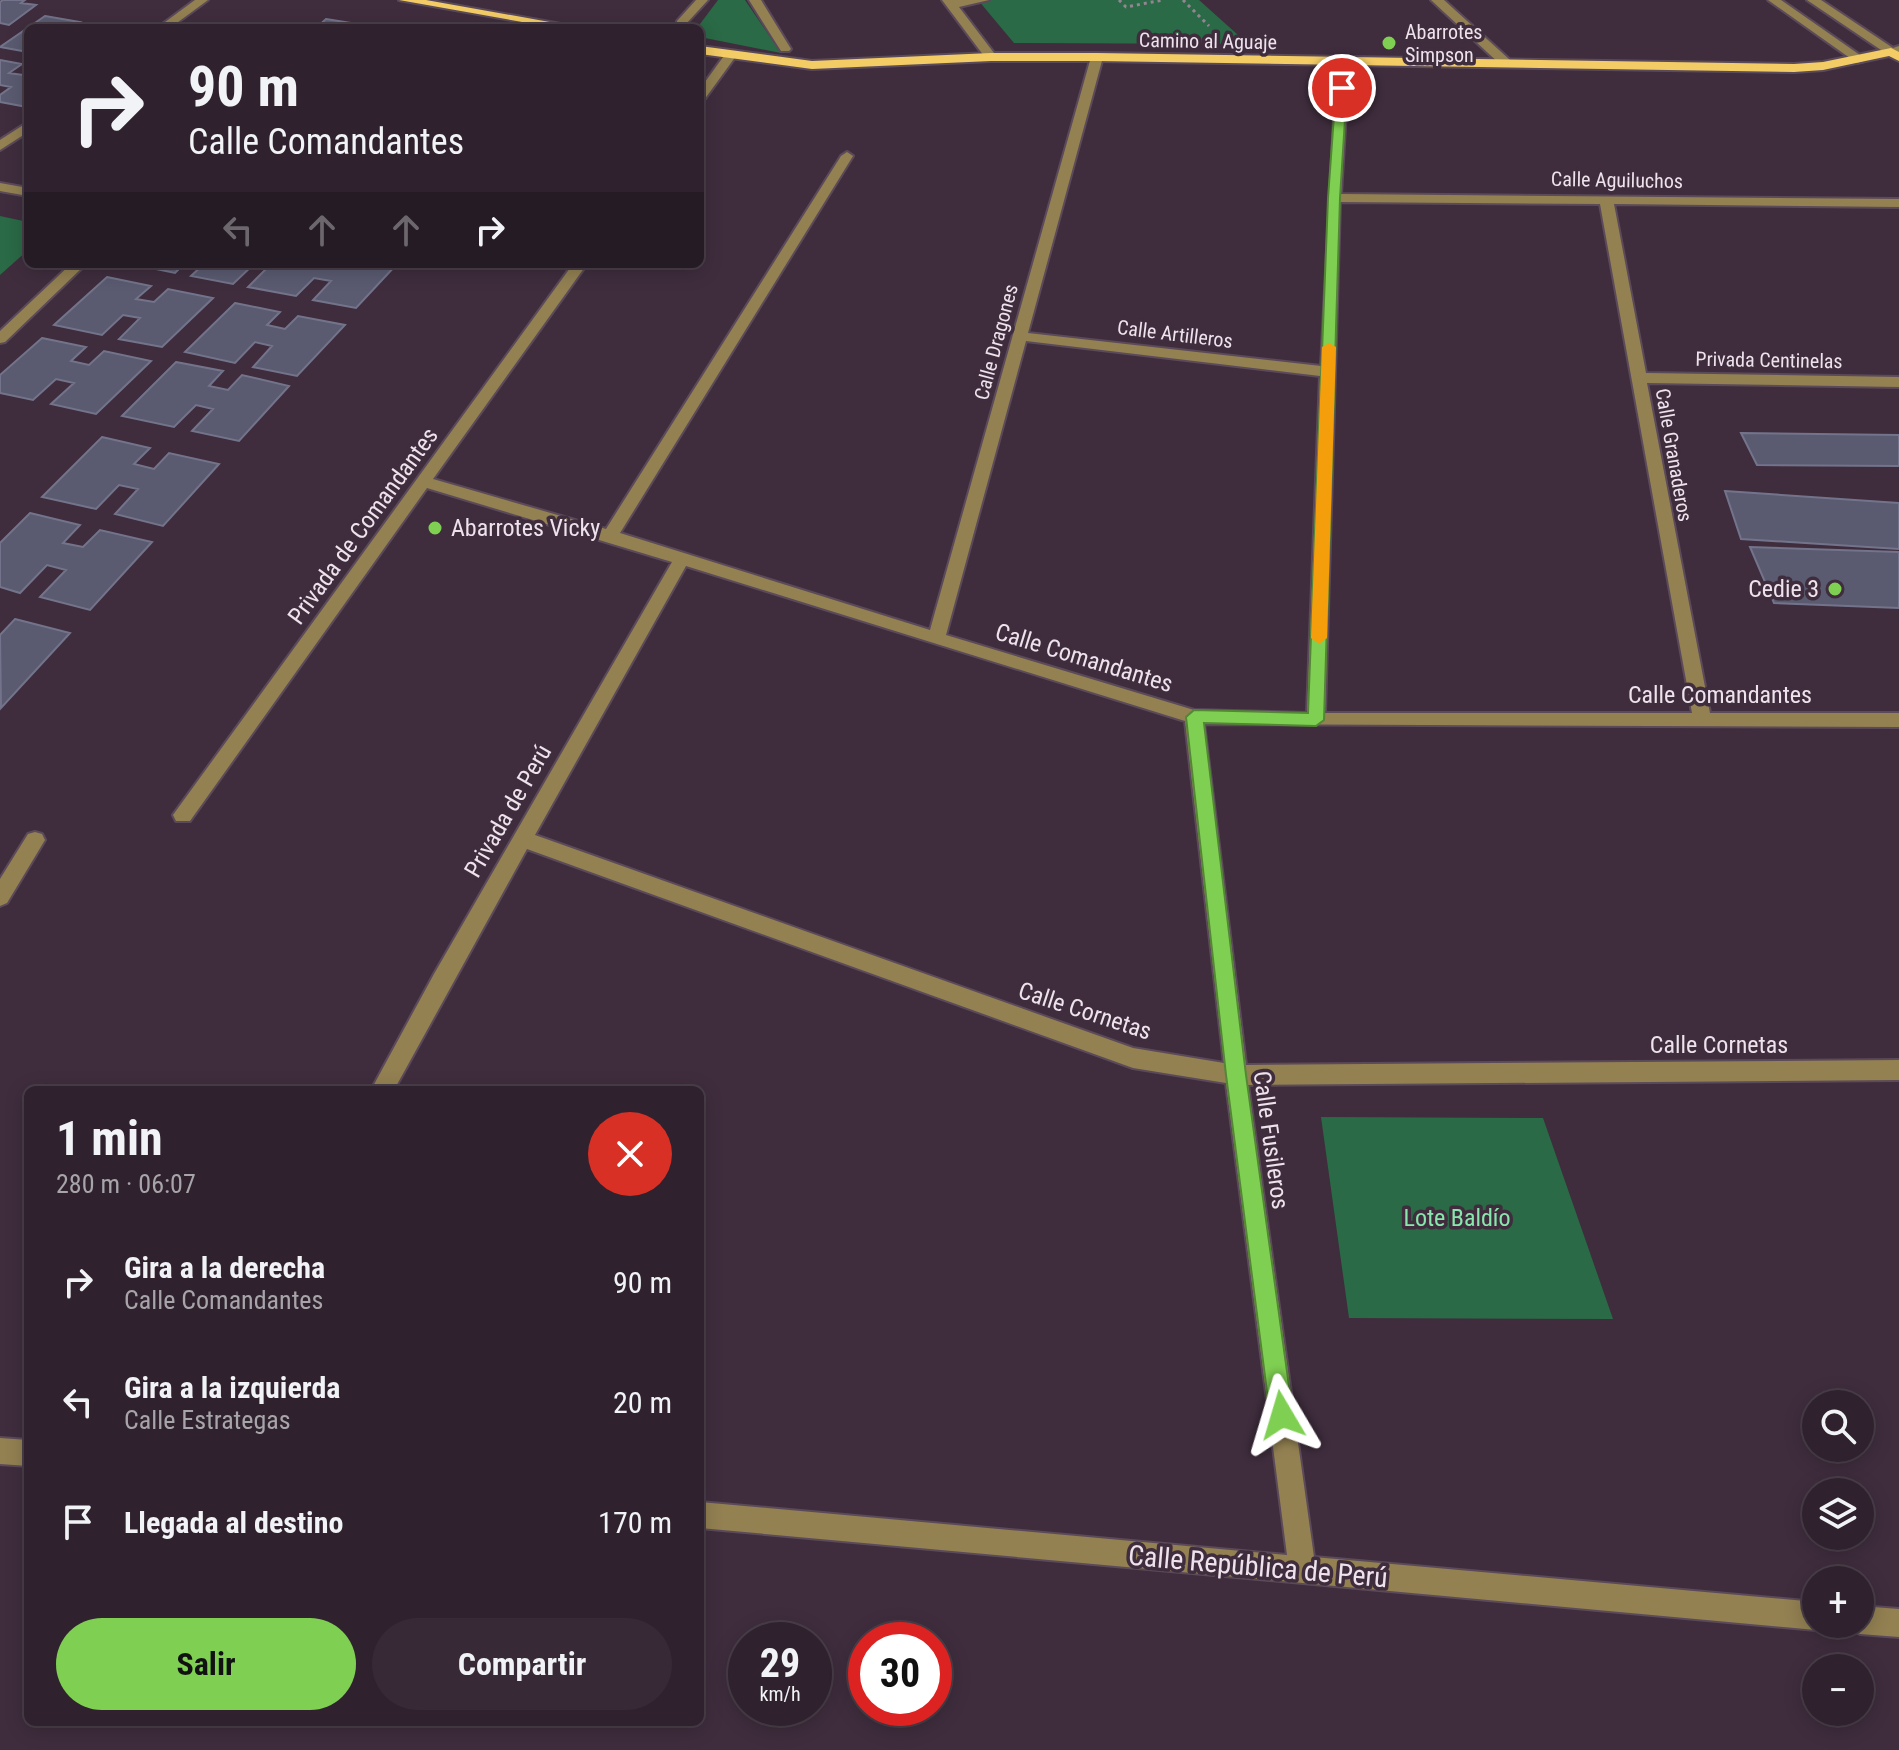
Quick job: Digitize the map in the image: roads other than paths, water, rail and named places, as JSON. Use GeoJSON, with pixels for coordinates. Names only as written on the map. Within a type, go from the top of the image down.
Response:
{"type":"FeatureCollection","features":[{"type":"Feature","properties":{"kind":"main road"},"geometry":{"type":"LineString","coordinates":[[405,0],[552,24]]}},
{"type":"Feature","properties":{"kind":"main road","name":"Camino al Aguaje"},"geometry":{"type":"LineString","coordinates":[[704,51],[812,65],[991,57],[1097,57],[1794,68],[1896,53]]}},
{"type":"Feature","properties":{"kind":"main road","name":"Camino al Aguaje"},"geometry":{"type":"LineString","coordinates":[[1861,60],[1899,68]]}},
{"type":"Feature","properties":{"kind":"street"},"geometry":{"type":"LineString","coordinates":[[169,24],[202,0]]}},
{"type":"Feature","properties":{"kind":"street"},"geometry":{"type":"LineString","coordinates":[[681,23],[702,0]]}},
{"type":"Feature","properties":{"kind":"street"},"geometry":{"type":"LineString","coordinates":[[755,0],[785,49]]}},
{"type":"Feature","properties":{"kind":"street"},"geometry":{"type":"LineString","coordinates":[[950,2],[983,0]]}},
{"type":"Feature","properties":{"kind":"street"},"geometry":{"type":"LineString","coordinates":[[1437,0],[1506,63]]}},
{"type":"Feature","properties":{"kind":"street"},"geometry":{"type":"LineString","coordinates":[[1774,0],[1861,60]]}},
{"type":"Feature","properties":{"kind":"street"},"geometry":{"type":"LineString","coordinates":[[1813,0],[1896,53]]}},
{"type":"Feature","properties":{"kind":"street"},"geometry":{"type":"LineString","coordinates":[[950,2],[991,57]]}},
{"type":"Feature","properties":{"kind":"street"},"geometry":{"type":"LineString","coordinates":[[704,92],[730,56]]}},
{"type":"Feature","properties":{"kind":"street","name":"Calle Dragones"},"geometry":{"type":"LineString","coordinates":[[936,639],[1097,57]]}},
{"type":"Feature","properties":{"kind":"street"},"geometry":{"type":"LineString","coordinates":[[1316,720],[1334,198],[1343,61]]}},
{"type":"Feature","properties":{"kind":"street"},"geometry":{"type":"LineString","coordinates":[[0,146],[24,129]]}},
{"type":"Feature","properties":{"kind":"street"},"geometry":{"type":"LineString","coordinates":[[610,536],[847,156]]}},
{"type":"Feature","properties":{"kind":"street"},"geometry":{"type":"LineString","coordinates":[[0,187],[24,191]]}},
{"type":"Feature","properties":{"kind":"street","name":"Calle Aguiluchos"},"geometry":{"type":"LineString","coordinates":[[1334,198],[1899,203]]}},
{"type":"Feature","properties":{"kind":"street","name":"Calle Granaderos"},"geometry":{"type":"LineString","coordinates":[[1606,199],[1702,719]]}},
{"type":"Feature","properties":{"kind":"street"},"geometry":{"type":"LineString","coordinates":[[0,339],[75,268]]}},
{"type":"Feature","properties":{"kind":"street","name":"Privada de Comandantes"},"geometry":{"type":"LineString","coordinates":[[183,815],[577,268]]}},
{"type":"Feature","properties":{"kind":"street","name":"Calle Artilleros"},"geometry":{"type":"LineString","coordinates":[[1018,336],[1328,372]]}},
{"type":"Feature","properties":{"kind":"street","name":"Privada Centinelas"},"geometry":{"type":"LineString","coordinates":[[1639,378],[1899,382]]}},
{"type":"Feature","properties":{"kind":"street","name":"Calle Comandantes"},"geometry":{"type":"LineString","coordinates":[[424,482],[610,536],[1194,717],[1316,720],[1899,720]]}},
{"type":"Feature","properties":{"kind":"street","name":"Privada de Perú"},"geometry":{"type":"LineString","coordinates":[[384,1086],[682,559]]}},
{"type":"Feature","properties":{"kind":"street","name":"Calle Fusileros"},"geometry":{"type":"LineString","coordinates":[[1194,717],[1236,1075],[1302,1570]]}},
{"type":"Feature","properties":{"kind":"street","name":"Calle Cornetas"},"geometry":{"type":"LineString","coordinates":[[523,839],[1133,1058],[1236,1075],[1899,1070]]}},
{"type":"Feature","properties":{"kind":"street"},"geometry":{"type":"LineString","coordinates":[[0,897],[35,840]]}},
{"type":"Feature","properties":{"kind":"street"},"geometry":{"type":"LineString","coordinates":[[0,1451],[24,1453]]}},
{"type":"Feature","properties":{"kind":"street","name":"Calle República de Perú"},"geometry":{"type":"LineString","coordinates":[[704,1515],[1802,1615]]}},
{"type":"Feature","properties":{"kind":"street"},"geometry":{"type":"LineString","coordinates":[[1874,1621],[1899,1623]]}},
{"type":"Feature","properties":{"kind":"place","name":"Abarrotes Simpson"},"geometry":{"type":"Point","coordinates":[1389,43]}},
{"type":"Feature","properties":{"kind":"place","name":"Abarrotes Vicky"},"geometry":{"type":"Point","coordinates":[435,528]}},
{"type":"Feature","properties":{"kind":"place","name":"Cedie 3"},"geometry":{"type":"Point","coordinates":[1835,589]}},
{"type":"Feature","properties":{"kind":"park label","name":"Lote Baldío"},"geometry":{"type":"Point","coordinates":[1457,1218]}}]}
